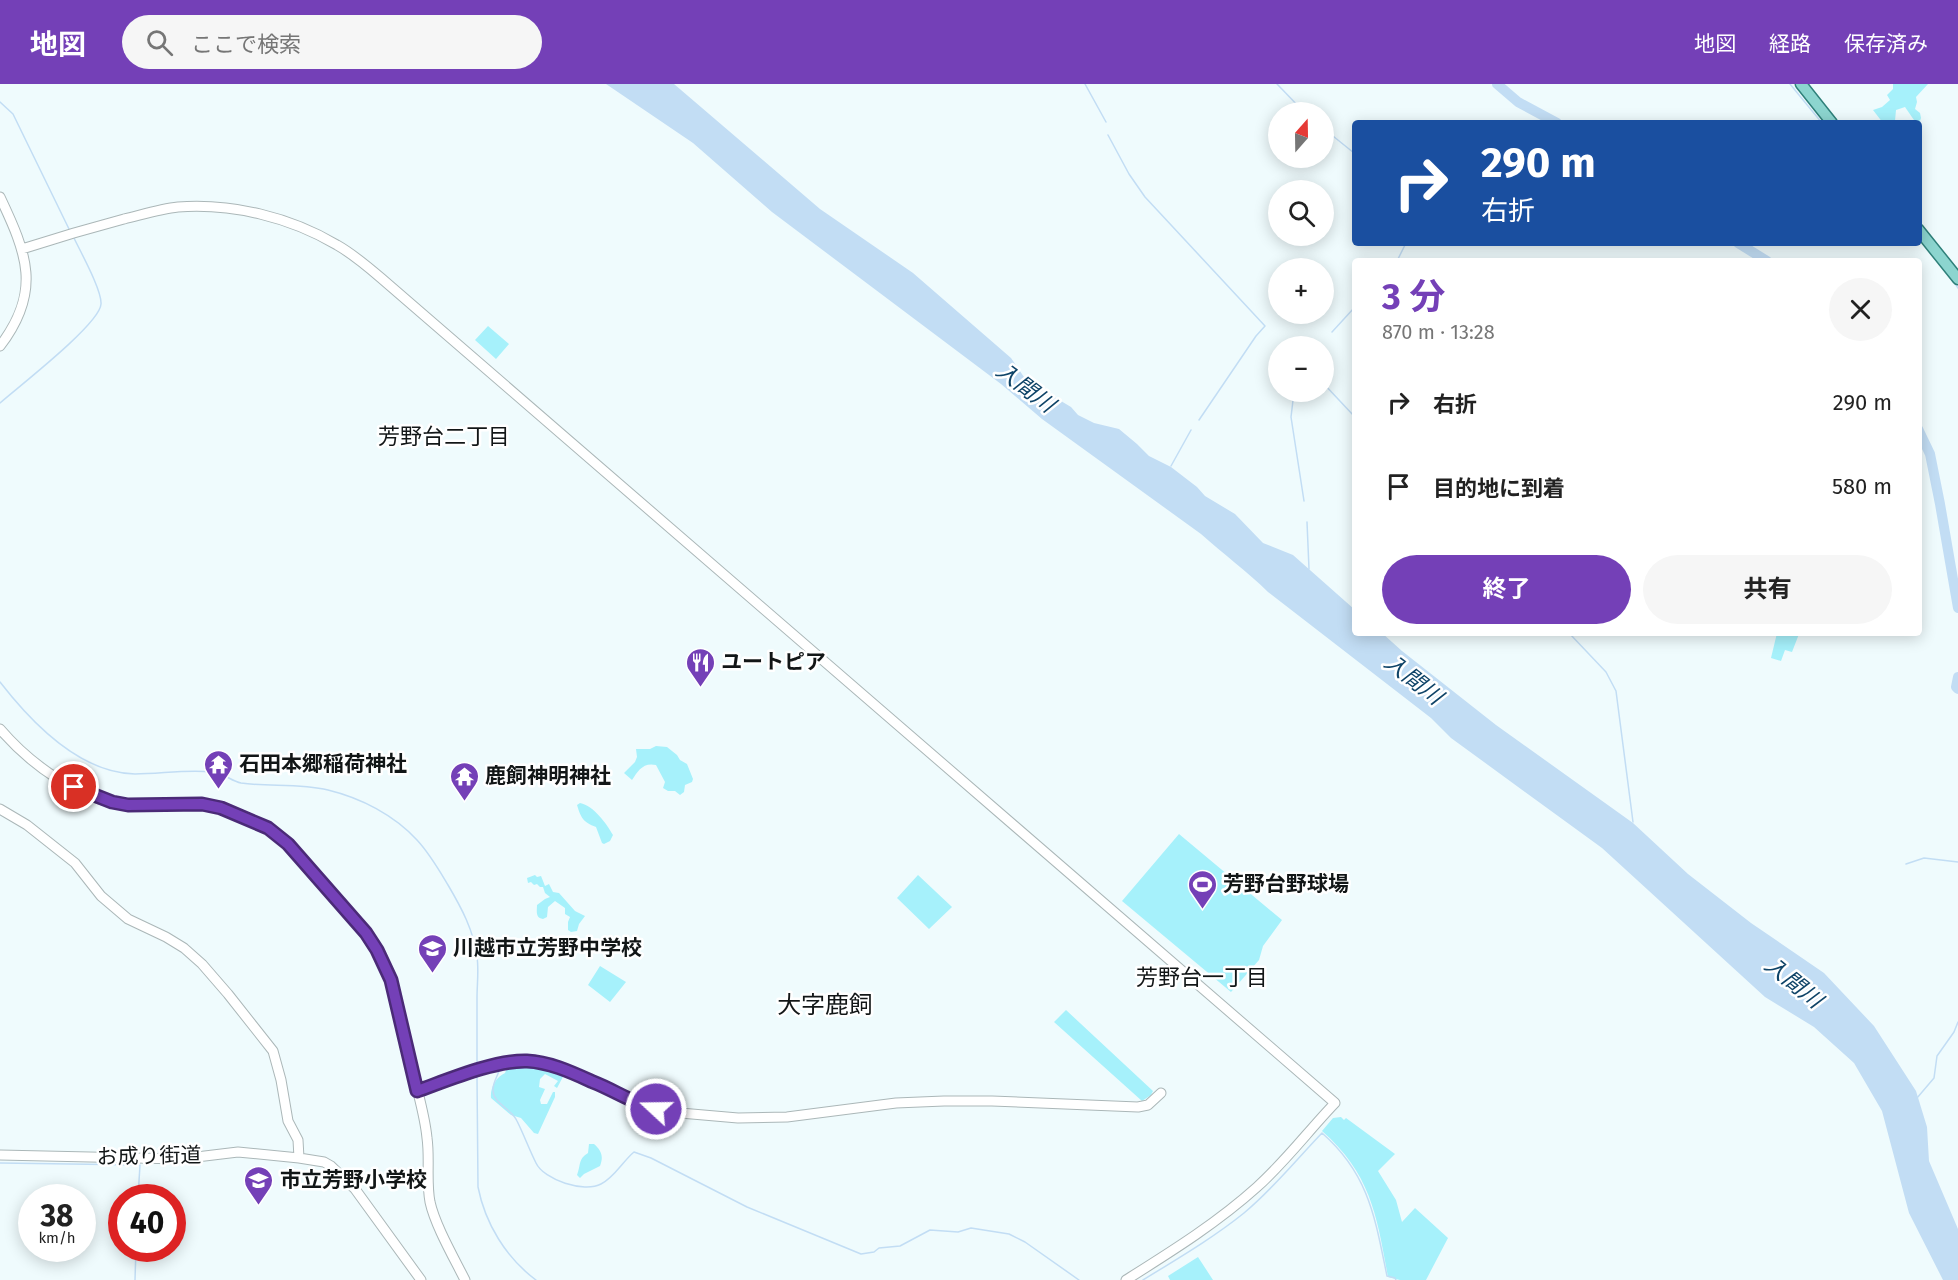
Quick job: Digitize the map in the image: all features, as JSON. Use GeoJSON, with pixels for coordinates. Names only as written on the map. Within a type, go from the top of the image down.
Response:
{"type":"FeatureCollection","features":[{"type":"Feature","properties":{"kind":"main road"},"geometry":{"type":"LineString","coordinates":[[1801,84],[1830,120]]}},
{"type":"Feature","properties":{"kind":"main road"},"geometry":{"type":"LineString","coordinates":[[1922,234],[1958,279]]}},
{"type":"Feature","properties":{"kind":"street"},"geometry":{"type":"LineString","coordinates":[[0,197],[22,249],[26,266],[25,295],[14,325],[0,346]]}},
{"type":"Feature","properties":{"kind":"street"},"geometry":{"type":"LineString","coordinates":[[22,249],[67,234],[176,207],[237,209],[304,228],[338,246],[381,278],[1335,1102],[1299,1144],[1236,1206],[1126,1280]]}},
{"type":"Feature","properties":{"kind":"street"},"geometry":{"type":"LineString","coordinates":[[0,729],[36,764],[63,781],[96,797],[128,805],[202,804],[221,808],[268,828],[288,844],[366,933],[391,980],[427,1135],[430,1202],[465,1280]]}},
{"type":"Feature","properties":{"kind":"street"},"geometry":{"type":"LineString","coordinates":[[0,809],[27,825],[75,863],[101,896],[128,919],[166,937],[202,963],[273,1051],[288,1121],[298,1140],[299,1158]]}},
{"type":"Feature","properties":{"kind":"street"},"geometry":{"type":"LineString","coordinates":[[417,1091],[482,1069],[513,1062],[537,1062],[577,1075],[651,1108],[669,1112],[757,1119],[896,1103],[992,1101],[1138,1107],[1148,1106],[1161,1093]]}},
{"type":"Feature","properties":{"kind":"street","name":"お成り街道"},"geometry":{"type":"LineString","coordinates":[[0,1155],[180,1159],[237,1152],[313,1160],[331,1166],[355,1189],[421,1280]]}},
{"type":"Feature","properties":{"kind":"shaded area"},"geometry":{"type":"Polygon","coordinates":[[[1893,84],[1928,84],[1916,97],[1915,109],[1920,113],[1920,120],[1914,120],[1905,107],[1896,110],[1895,120],[1881,120],[1873,110],[1882,107],[1890,100],[1887,95],[1893,89],[1893,84]]]}},
{"type":"Feature","properties":{"kind":"shaded area"},"geometry":{"type":"Polygon","coordinates":[[[488,326],[509,344],[496,359],[475,340],[488,326]]]}},
{"type":"Feature","properties":{"kind":"shaded area"},"geometry":{"type":"Polygon","coordinates":[[[1776,636],[1798,636],[1792,652],[1785,650],[1781,661],[1771,658],[1776,636]]]}},
{"type":"Feature","properties":{"kind":"shaded area"},"geometry":{"type":"Polygon","coordinates":[[[656,746],[667,747],[687,764],[693,779],[685,785],[684,792],[680,795],[663,788],[665,782],[656,765],[644,766],[632,780],[624,773],[635,762],[636,749],[650,749],[656,746]]]}},
{"type":"Feature","properties":{"kind":"shaded area"},"geometry":{"type":"Polygon","coordinates":[[[580,803],[595,811],[603,820],[613,835],[610,841],[602,843],[596,827],[581,816],[577,805],[580,803]]]}},
{"type":"Feature","properties":{"kind":"shaded area","name":"芳野台野球場"},"geometry":{"type":"Polygon","coordinates":[[[1179,834],[1282,920],[1263,946],[1259,960],[1231,992],[1122,901],[1179,834]]]}},
{"type":"Feature","properties":{"kind":"shaded area"},"geometry":{"type":"Polygon","coordinates":[[[535,875],[541,876],[545,886],[549,884],[553,892],[559,893],[575,911],[585,916],[577,931],[568,930],[570,917],[565,914],[565,908],[555,901],[548,907],[547,917],[543,919],[539,917],[537,905],[550,897],[545,893],[543,887],[528,883],[527,878],[535,875]]]}},
{"type":"Feature","properties":{"kind":"shaded area"},"geometry":{"type":"Polygon","coordinates":[[[918,875],[952,907],[929,929],[897,898],[918,875]]]}},
{"type":"Feature","properties":{"kind":"shaded area"},"geometry":{"type":"Polygon","coordinates":[[[600,966],[626,982],[610,1002],[588,985],[600,966]]]}},
{"type":"Feature","properties":{"kind":"shaded area"},"geometry":{"type":"Polygon","coordinates":[[[1066,1010],[1153,1091],[1151,1095],[1142,1101],[1054,1022],[1066,1010]]]}},
{"type":"Feature","properties":{"kind":"shaded area"},"geometry":{"type":"Polygon","coordinates":[[[511,1066],[539,1067],[565,1073],[557,1088],[554,1086],[558,1081],[545,1074],[540,1079],[539,1087],[545,1089],[540,1100],[541,1104],[547,1104],[553,1092],[555,1092],[555,1097],[538,1134],[534,1133],[521,1118],[511,1115],[491,1098],[494,1083],[511,1066]]]}},
{"type":"Feature","properties":{"kind":"shaded area"},"geometry":{"type":"Polygon","coordinates":[[[1341,1117],[1344,1120],[1346,1118],[1395,1154],[1378,1171],[1396,1200],[1402,1222],[1415,1208],[1448,1238],[1426,1280],[1400,1280],[1388,1277],[1375,1215],[1362,1180],[1338,1147],[1322,1131],[1333,1118],[1341,1117]]]}},
{"type":"Feature","properties":{"kind":"shaded area"},"geometry":{"type":"Polygon","coordinates":[[[589,1144],[594,1144],[601,1153],[600,1166],[580,1178],[577,1175],[580,1163],[588,1153],[589,1144]]]}},
{"type":"Feature","properties":{"kind":"shaded area"},"geometry":{"type":"Polygon","coordinates":[[[1198,1257],[1213,1280],[1170,1280],[1168,1276],[1198,1257]]]}},
{"type":"Feature","properties":{"kind":"water","name":"入間川"},"geometry":{"type":"Polygon","coordinates":[[[606,84],[674,84],[820,209],[913,273],[1011,358],[1026,380],[1071,407],[1078,415],[1094,423],[1119,429],[1149,456],[1171,467],[1205,496],[1235,514],[1263,543],[1293,555],[1352,607],[1352,636],[1385,636],[1496,725],[1633,823],[1688,874],[1751,923],[1824,973],[1874,1026],[1916,1091],[1927,1127],[1929,1161],[1958,1229],[1958,1280],[1943,1280],[1909,1213],[1882,1111],[1854,1063],[1814,1027],[1765,997],[1602,848],[1451,738],[1431,718],[1268,592],[1201,534],[1042,419],[1001,384],[772,212],[693,143],[606,84]]]}},
{"type":"Feature","properties":{"kind":"waterway"},"geometry":{"type":"LineString","coordinates":[[1085,84],[1106,122]]}},
{"type":"Feature","properties":{"kind":"waterway"},"geometry":{"type":"LineString","coordinates":[[1277,84],[1294,102]]}},
{"type":"Feature","properties":{"kind":"waterway"},"geometry":{"type":"LineString","coordinates":[[1497,84],[1518,102],[1551,120]]}},
{"type":"Feature","properties":{"kind":"waterway"},"geometry":{"type":"LineString","coordinates":[[1790,84],[1820,120]]}},
{"type":"Feature","properties":{"kind":"waterway"},"geometry":{"type":"LineString","coordinates":[[0,102],[13,114],[69,229]]}},
{"type":"Feature","properties":{"kind":"waterway"},"geometry":{"type":"LineString","coordinates":[[1108,135],[1129,174],[1145,197],[1265,326],[1199,420]]}},
{"type":"Feature","properties":{"kind":"waterway"},"geometry":{"type":"LineString","coordinates":[[1334,137],[1352,151]]}},
{"type":"Feature","properties":{"kind":"waterway"},"geometry":{"type":"LineString","coordinates":[[0,403],[73,340],[87,326],[101,304],[90,270],[73,236]]}},
{"type":"Feature","properties":{"kind":"waterway"},"geometry":{"type":"LineString","coordinates":[[1398,258],[1404,246]]}},
{"type":"Feature","properties":{"kind":"waterway"},"geometry":{"type":"LineString","coordinates":[[1743,246],[1762,258]]}},
{"type":"Feature","properties":{"kind":"waterway"},"geometry":{"type":"LineString","coordinates":[[1953,281],[1958,288]]}},
{"type":"Feature","properties":{"kind":"waterway"},"geometry":{"type":"LineString","coordinates":[[1332,332],[1352,310]]}},
{"type":"Feature","properties":{"kind":"waterway"},"geometry":{"type":"LineString","coordinates":[[1334,395],[1352,414]]}},
{"type":"Feature","properties":{"kind":"waterway"},"geometry":{"type":"LineString","coordinates":[[1293,402],[1291,417],[1304,501]]}},
{"type":"Feature","properties":{"kind":"waterway"},"geometry":{"type":"LineString","coordinates":[[1171,466],[1191,430]]}},
{"type":"Feature","properties":{"kind":"waterway"},"geometry":{"type":"LineString","coordinates":[[1922,437],[1930,454],[1958,608]]}},
{"type":"Feature","properties":{"kind":"waterway"},"geometry":{"type":"LineString","coordinates":[[1307,522],[1309,569]]}},
{"type":"Feature","properties":{"kind":"waterway"},"geometry":{"type":"LineString","coordinates":[[1572,636],[1606,672],[1616,691],[1633,822]]}},
{"type":"Feature","properties":{"kind":"waterway"},"geometry":{"type":"LineString","coordinates":[[1958,677],[1956,687],[1958,689]]}},
{"type":"Feature","properties":{"kind":"waterway"},"geometry":{"type":"LineString","coordinates":[[0,682],[26,713],[58,743],[95,765],[135,774],[203,771],[220,774],[241,783],[317,788],[340,793],[365,803],[387,815],[408,831],[434,862],[453,893],[473,938],[478,967],[477,1066]]}},
{"type":"Feature","properties":{"kind":"waterway"},"geometry":{"type":"LineString","coordinates":[[1906,864],[1924,858],[1958,862]]}},
{"type":"Feature","properties":{"kind":"waterway"},"geometry":{"type":"LineString","coordinates":[[1917,1098],[1934,1078],[1937,1056],[1954,1032],[1958,1022]]}},
{"type":"Feature","properties":{"kind":"waterway"},"geometry":{"type":"LineString","coordinates":[[499,1071],[493,1087],[496,1098],[520,1126],[540,1169],[547,1175],[565,1183],[585,1187],[601,1184],[610,1178],[634,1152],[651,1158],[747,1207],[861,1254],[874,1252],[879,1248],[900,1246],[930,1230],[958,1232],[971,1228],[1009,1234],[1025,1242],[1079,1280]]}},
{"type":"Feature","properties":{"kind":"waterway"},"geometry":{"type":"LineString","coordinates":[[477,1077],[478,1187],[481,1200],[498,1239],[515,1261],[536,1280]]}},
{"type":"Feature","properties":{"kind":"waterway"},"geometry":{"type":"LineString","coordinates":[[1143,1280],[1207,1240],[1255,1204],[1322,1133],[1350,1164],[1360,1181],[1374,1216],[1387,1276],[1396,1280]]}},
{"type":"Feature","properties":{"kind":"waterway"},"geometry":{"type":"LineString","coordinates":[[0,1163],[140,1165],[139,1184]]}},
{"type":"Feature","properties":{"kind":"waterway"},"geometry":{"type":"LineString","coordinates":[[135,1280],[136,1262]]}},
{"type":"Feature","properties":{"kind":"place","name":"ユートピア"},"geometry":{"type":"Point","coordinates":[700,688]}},
{"type":"Feature","properties":{"kind":"place","name":"石田本郷稲荷神社"},"geometry":{"type":"Point","coordinates":[218,790]}},
{"type":"Feature","properties":{"kind":"place","name":"鹿飼神明神社"},"geometry":{"type":"Point","coordinates":[464,802]}},
{"type":"Feature","properties":{"kind":"place","name":"芳野台野球場"},"geometry":{"type":"Point","coordinates":[1202,910]}},
{"type":"Feature","properties":{"kind":"place","name":"川越市立芳野中学校"},"geometry":{"type":"Point","coordinates":[432,974]}},
{"type":"Feature","properties":{"kind":"place","name":"市立芳野小学校"},"geometry":{"type":"Point","coordinates":[259,1206]}},
{"type":"Feature","properties":{"kind":"district","name":"芳野台二丁目"},"geometry":{"type":"Point","coordinates":[444,436]}},
{"type":"Feature","properties":{"kind":"district","name":"芳野台一丁目"},"geometry":{"type":"Point","coordinates":[1202,977]}},
{"type":"Feature","properties":{"kind":"district","name":"大字鹿飼"},"geometry":{"type":"Point","coordinates":[825,1005]}},
{"type":"Feature","properties":{"kind":"route"},"geometry":{"type":"LineString","coordinates":[[74,787],[96,797],[128,805],[182,803],[221,808],[268,828],[279,836],[297,853],[355,920],[377,950],[391,980],[417,1091],[487,1068],[527,1061],[577,1075],[656,1109]]}}]}
